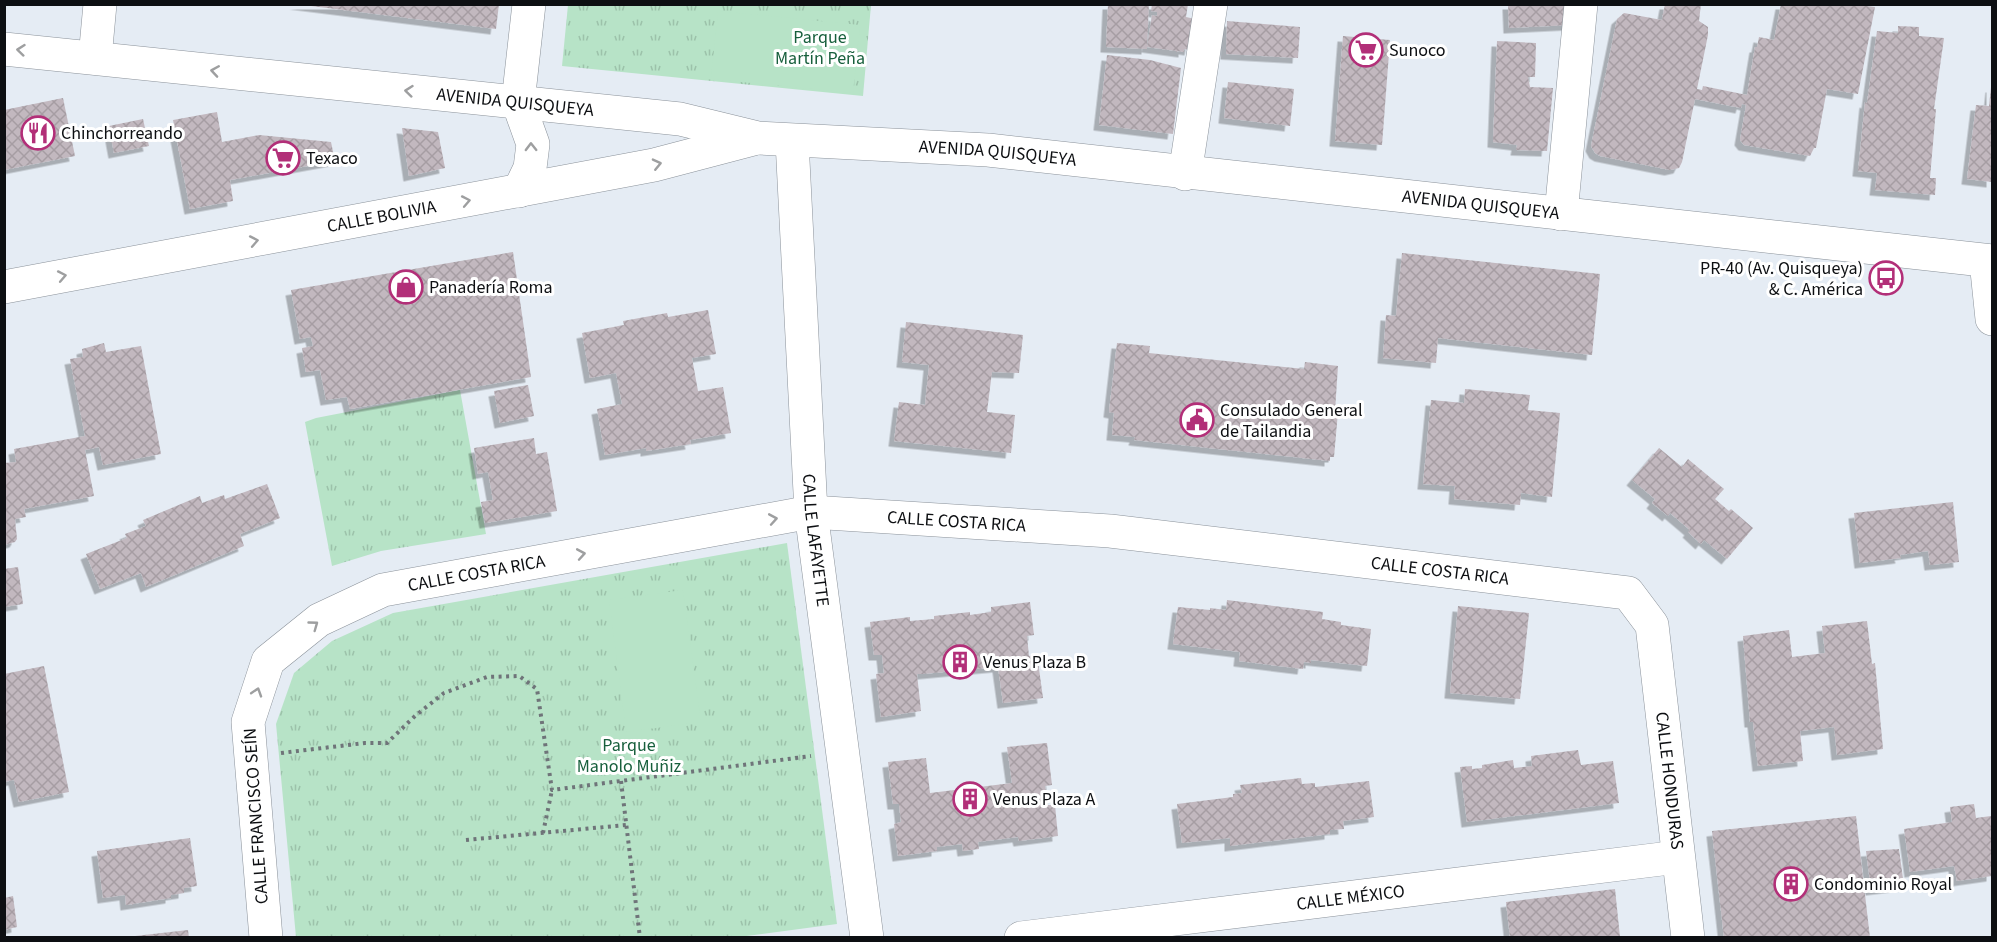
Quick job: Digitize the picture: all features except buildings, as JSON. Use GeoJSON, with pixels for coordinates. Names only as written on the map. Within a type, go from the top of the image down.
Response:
{"type":"FeatureCollection","features":[{"type":"Feature","properties":{"kind":"street"},"geometry":{"type":"LineString","coordinates":[[95,58],[100,4]]}},
{"type":"Feature","properties":{"kind":"street"},"geometry":{"type":"LineString","coordinates":[[519,191],[530,168],[533,144],[518,102],[529,4]]}},
{"type":"Feature","properties":{"kind":"street"},"geometry":{"type":"LineString","coordinates":[[1185,174],[1211,4]]}},
{"type":"Feature","properties":{"kind":"street"},"geometry":{"type":"LineString","coordinates":[[1561,214],[1581,4]]}},
{"type":"Feature","properties":{"kind":"street","name":"AVENIDA QUISQUEYA"},"geometry":{"type":"LineString","coordinates":[[4,49],[680,119],[758,138],[988,150],[1185,174],[1989,261]]}},
{"type":"Feature","properties":{"kind":"street","name":"CALLE BOLIVIA"},"geometry":{"type":"LineString","coordinates":[[4,287],[654,165],[758,138]]}},
{"type":"Feature","properties":{"kind":"street","name":"CALLE LAFAYETTE"},"geometry":{"type":"LineString","coordinates":[[792,141],[811,512],[867,938]]}},
{"type":"Feature","properties":{"kind":"street"},"geometry":{"type":"LineString","coordinates":[[1989,261],[1992,319]]}},
{"type":"Feature","properties":{"kind":"street","name":"CALLE COSTA RICA"},"geometry":{"type":"LineString","coordinates":[[268,661],[320,620],[383,590],[811,512],[1110,531],[1628,593],[1652,625]]}},
{"type":"Feature","properties":{"kind":"street","name":"CALLE HONDURAS"},"geometry":{"type":"LineString","coordinates":[[1652,625],[1688,938]]}},
{"type":"Feature","properties":{"kind":"street","name":"CALLE FRANCISCO SEÍN"},"geometry":{"type":"LineString","coordinates":[[266,938],[248,722],[268,661]]}},
{"type":"Feature","properties":{"kind":"street","name":"CALLE MÉXICO"},"geometry":{"type":"LineString","coordinates":[[1021,938],[1678,857]]}},
{"type":"Feature","properties":{"kind":"path"},"geometry":{"type":"LineString","coordinates":[[250,757],[365,743],[387,743],[414,716],[444,693],[487,677],[519,676],[537,689],[552,790],[543,832]]}},
{"type":"Feature","properties":{"kind":"path"},"geometry":{"type":"LineString","coordinates":[[552,790],[842,752]]}},
{"type":"Feature","properties":{"kind":"path"},"geometry":{"type":"LineString","coordinates":[[621,781],[640,938]]}},
{"type":"Feature","properties":{"kind":"path"},"geometry":{"type":"LineString","coordinates":[[466,840],[626,825]]}},
{"type":"Feature","properties":{"kind":"green space","name":"Parque Martín Peña"},"geometry":{"type":"Polygon","coordinates":[[[568,5],[871,5],[863,96],[562,66],[568,5]]]}},
{"type":"Feature","properties":{"kind":"green space"},"geometry":{"type":"Polygon","coordinates":[[[718,11],[860,25],[853,93],[711,79],[718,11]]]}},
{"type":"Feature","properties":{"kind":"green space"},"geometry":{"type":"Polygon","coordinates":[[[460,390],[486,534],[381,551],[332,566],[305,422],[460,390]]]}},
{"type":"Feature","properties":{"kind":"green space","name":"Parque Manolo Muñiz"},"geometry":{"type":"Polygon","coordinates":[[[787,543],[837,924],[731,938],[296,937],[276,724],[294,673],[332,641],[393,613],[787,543]]]}},
{"type":"Feature","properties":{"kind":"green space"},"geometry":{"type":"Polygon","coordinates":[[[683,590],[701,722],[626,732],[609,600],[683,590]]]}},
{"type":"Feature","properties":{"kind":"place","name":"Sunoco"},"geometry":{"type":"Point","coordinates":[1366,50]}},
{"type":"Feature","properties":{"kind":"place","name":"Chinchorreando"},"geometry":{"type":"Point","coordinates":[38,133]}},
{"type":"Feature","properties":{"kind":"place","name":"Texaco"},"geometry":{"type":"Point","coordinates":[283,158]}},
{"type":"Feature","properties":{"kind":"place","name":"PR-40 (Av. Quisqueya) & C. América"},"geometry":{"type":"Point","coordinates":[1886,278]}},
{"type":"Feature","properties":{"kind":"place","name":"Panadería Roma"},"geometry":{"type":"Point","coordinates":[406,287]}},
{"type":"Feature","properties":{"kind":"place","name":"Consulado General de Tailandia"},"geometry":{"type":"Point","coordinates":[1197,420]}},
{"type":"Feature","properties":{"kind":"place","name":"Venus Plaza B"},"geometry":{"type":"Point","coordinates":[960,662]}},
{"type":"Feature","properties":{"kind":"place","name":"Venus Plaza A"},"geometry":{"type":"Point","coordinates":[970,799]}},
{"type":"Feature","properties":{"kind":"place","name":"Condominio Royal"},"geometry":{"type":"Point","coordinates":[1791,884]}}]}
